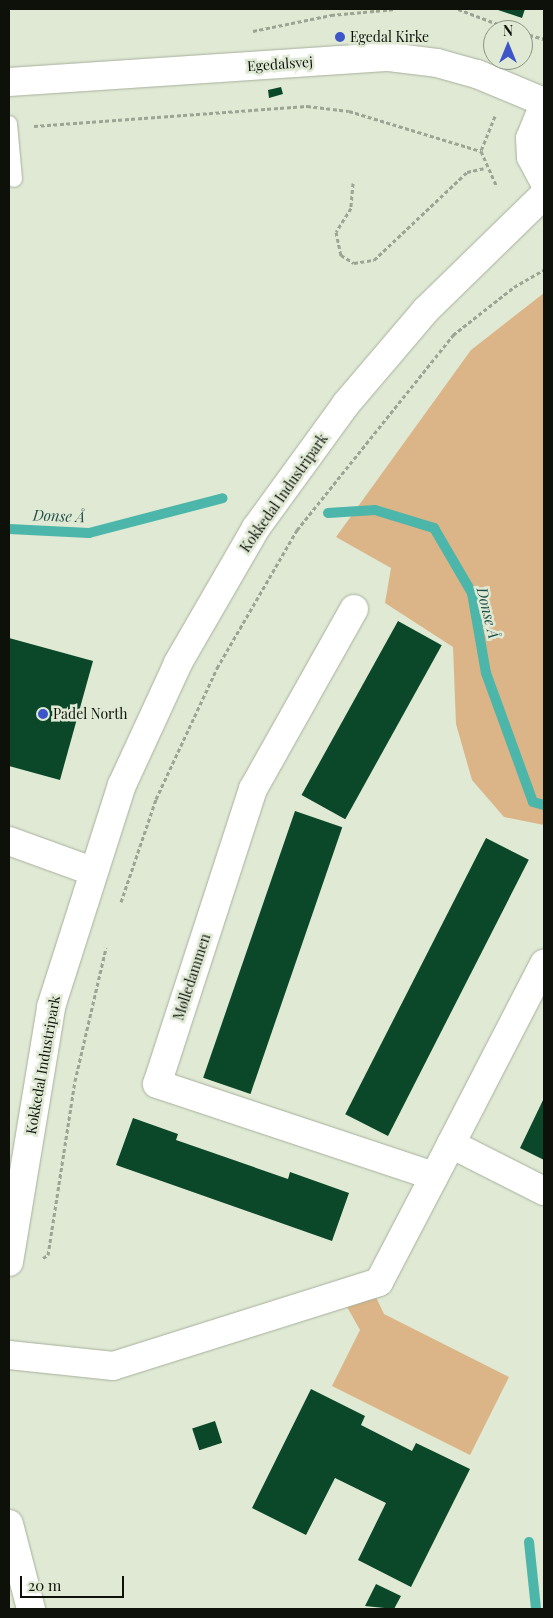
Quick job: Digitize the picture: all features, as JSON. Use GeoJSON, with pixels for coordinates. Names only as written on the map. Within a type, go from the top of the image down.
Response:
{"type":"FeatureCollection","features":[{"type":"Feature","properties":{"kind":"street","name":"Egedalsvej"},"geometry":{"type":"LineString","coordinates":[[9,82],[389,58],[437,63],[477,74],[544,103]]}},
{"type":"Feature","properties":{"kind":"street"},"geometry":{"type":"LineString","coordinates":[[544,103],[530,138],[531,157],[544,181]]}},
{"type":"Feature","properties":{"kind":"street","name":"Kokkedal Industripark"},"geometry":{"type":"LineString","coordinates":[[9,1262],[51,1007],[92,871],[122,785],[178,663],[256,528],[346,404],[426,310],[544,196]]}},
{"type":"Feature","properties":{"kind":"street","name":"Mølledammen"},"geometry":{"type":"LineString","coordinates":[[354,610],[253,789],[157,1084],[434,1176]]}},
{"type":"Feature","properties":{"kind":"street"},"geometry":{"type":"LineString","coordinates":[[9,840],[92,871]]}},
{"type":"Feature","properties":{"kind":"street"},"geometry":{"type":"LineString","coordinates":[[9,1355],[113,1366],[379,1282],[544,964]]}},
{"type":"Feature","properties":{"kind":"street"},"geometry":{"type":"LineString","coordinates":[[451,1144],[544,1191]]}},
{"type":"Feature","properties":{"kind":"street"},"geometry":{"type":"LineString","coordinates":[[9,1524],[31,1609]]}},
{"type":"Feature","properties":{"kind":"lane"},"geometry":{"type":"LineString","coordinates":[[9,125],[14,179]]}},
{"type":"Feature","properties":{"kind":"path"},"geometry":{"type":"LineString","coordinates":[[247,32],[396,9]]}},
{"type":"Feature","properties":{"kind":"path"},"geometry":{"type":"LineString","coordinates":[[458,9],[487,20]]}},
{"type":"Feature","properties":{"kind":"path"},"geometry":{"type":"LineString","coordinates":[[9,125],[308,106],[348,111],[481,151]]}},
{"type":"Feature","properties":{"kind":"path"},"geometry":{"type":"LineString","coordinates":[[496,185],[484,168],[481,151],[497,110]]}},
{"type":"Feature","properties":{"kind":"path"},"geometry":{"type":"LineString","coordinates":[[353,183],[352,208],[336,232],[341,255],[354,263],[374,260],[467,172],[484,168]]}},
{"type":"Feature","properties":{"kind":"path"},"geometry":{"type":"LineString","coordinates":[[118,910],[156,799],[213,677],[297,530],[453,335],[514,287],[544,270]]}},
{"type":"Feature","properties":{"kind":"path"},"geometry":{"type":"LineString","coordinates":[[40,1260],[48,1255],[75,1081],[108,938]]}},
{"type":"Feature","properties":{"kind":"shaded area"},"geometry":{"type":"Polygon","coordinates":[[[544,293],[544,825],[504,817],[472,780],[456,724],[453,647],[385,603],[391,568],[336,537],[471,350],[544,293]]]}},
{"type":"Feature","properties":{"kind":"shaded area"},"geometry":{"type":"Polygon","coordinates":[[[375,1295],[384,1314],[509,1377],[470,1455],[332,1386],[360,1330],[346,1305],[375,1295]]]}},
{"type":"Feature","properties":{"kind":"building"},"geometry":{"type":"Polygon","coordinates":[[[495,9],[525,9],[522,18],[495,9]]]}},
{"type":"Feature","properties":{"kind":"building"},"geometry":{"type":"Polygon","coordinates":[[[281,87],[283,94],[269,98],[268,90],[281,87]]]}},
{"type":"Feature","properties":{"kind":"building"},"geometry":{"type":"Polygon","coordinates":[[[398,621],[442,645],[345,819],[302,795],[398,621]]]}},
{"type":"Feature","properties":{"kind":"building","name":"Padel North"},"geometry":{"type":"Polygon","coordinates":[[[9,638],[93,661],[60,780],[9,766],[9,638]]]}},
{"type":"Feature","properties":{"kind":"building"},"geometry":{"type":"Polygon","coordinates":[[[295,811],[342,827],[250,1094],[203,1078],[295,811]]]}},
{"type":"Feature","properties":{"kind":"building"},"geometry":{"type":"Polygon","coordinates":[[[486,838],[529,860],[388,1136],[345,1114],[486,838]]]}},
{"type":"Feature","properties":{"kind":"building"},"geometry":{"type":"Polygon","coordinates":[[[544,1098],[544,1160],[520,1148],[544,1098]]]}},
{"type":"Feature","properties":{"kind":"building"},"geometry":{"type":"Polygon","coordinates":[[[133,1118],[178,1134],[176,1140],[288,1179],[290,1172],[349,1193],[332,1241],[116,1165],[133,1118]]]}},
{"type":"Feature","properties":{"kind":"building"},"geometry":{"type":"Polygon","coordinates":[[[311,1389],[365,1416],[361,1425],[412,1451],[416,1443],[470,1469],[411,1587],[358,1560],[386,1503],[335,1478],[306,1535],[252,1508],[311,1389]]]}},
{"type":"Feature","properties":{"kind":"building"},"geometry":{"type":"Polygon","coordinates":[[[215,1421],[222,1443],[199,1450],[192,1428],[215,1421]]]}},
{"type":"Feature","properties":{"kind":"building"},"geometry":{"type":"Polygon","coordinates":[[[376,1584],[401,1596],[394,1609],[365,1606],[376,1584]]]}},
{"type":"Feature","properties":{"kind":"waterway","name":"Donse Å"},"geometry":{"type":"LineString","coordinates":[[9,529],[89,533],[223,498]]}},
{"type":"Feature","properties":{"kind":"waterway","name":"Donse Å"},"geometry":{"type":"LineString","coordinates":[[328,513],[375,510],[434,528],[472,593],[486,673],[533,802],[544,805]]}},
{"type":"Feature","properties":{"kind":"waterway"},"geometry":{"type":"LineString","coordinates":[[529,1542],[536,1609]]}},
{"type":"Feature","properties":{"kind":"place","name":"Egedal Kirke"},"geometry":{"type":"Point","coordinates":[340,37]}},
{"type":"Feature","properties":{"kind":"place","name":"Padel North"},"geometry":{"type":"Point","coordinates":[43,714]}}]}
